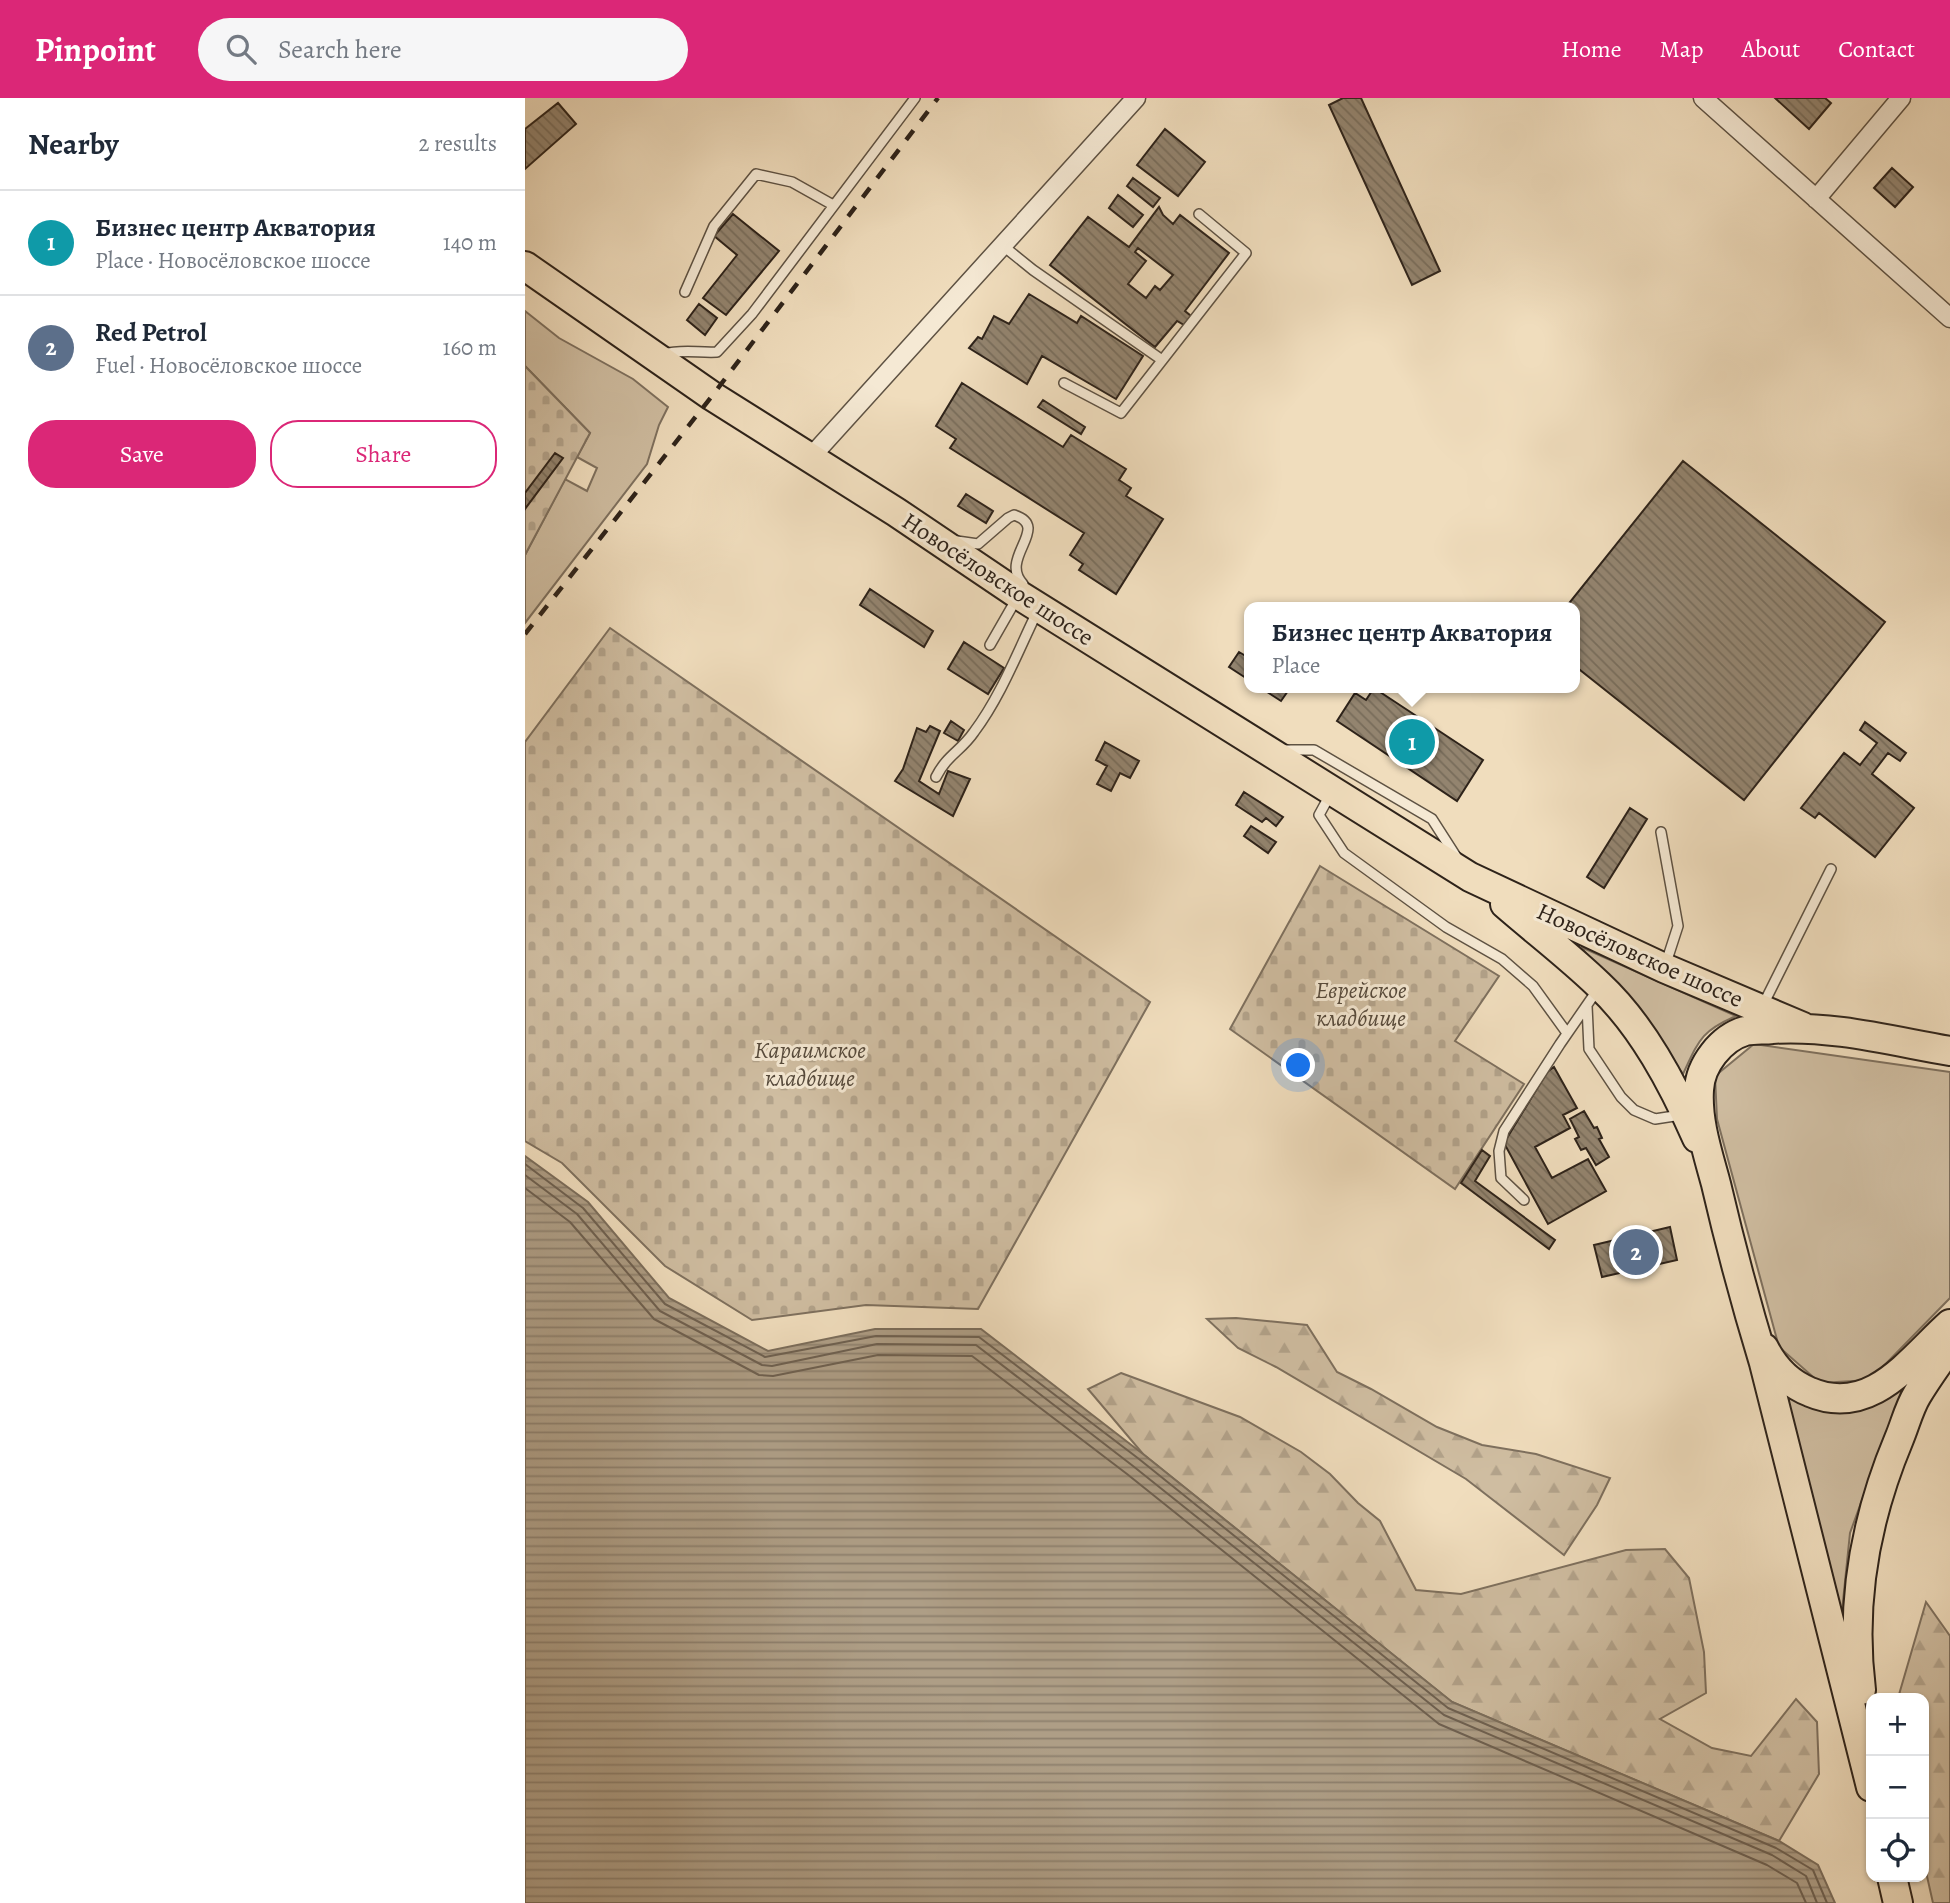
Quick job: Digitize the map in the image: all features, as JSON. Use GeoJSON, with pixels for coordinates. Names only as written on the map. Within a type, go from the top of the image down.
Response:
{"type":"FeatureCollection","features":[{"type":"Feature","properties":{"kind":"main road","name":"Новосёловское шоссе"},"geometry":{"type":"LineString","coordinates":[[525,266],[712,396],[937,538],[1040,608],[1474,879],[1664,968],[1803,1027]]}},
{"type":"Feature","properties":{"kind":"main road","name":"Новосёловское шоссе"},"geometry":{"type":"LineString","coordinates":[[1474,879],[1594,996],[1635,1027],[1686,1114],[1717,1189]]}},
{"type":"Feature","properties":{"kind":"main road"},"geometry":{"type":"LineString","coordinates":[[1866,1767],[1717,1189],[1701,1123],[1699,1089],[1703,1071],[1713,1054],[1745,1031],[1803,1027],[1950,1051]]}},
{"type":"Feature","properties":{"kind":"main road"},"geometry":{"type":"LineString","coordinates":[[1747,1307],[1766,1352],[1793,1384],[1824,1398],[1841,1400],[1872,1392],[1888,1383],[1950,1324]]}},
{"type":"Feature","properties":{"kind":"main road"},"geometry":{"type":"LineString","coordinates":[[1870,1756],[1856,1644],[1859,1590],[1867,1532],[1887,1466],[1916,1397],[1950,1346]]}},
{"type":"Feature","properties":{"kind":"main road"},"geometry":{"type":"LineString","coordinates":[[1893,1882],[1898,1903]]}},
{"type":"Feature","properties":{"kind":"street"},"geometry":{"type":"LineString","coordinates":[[810,458],[1136,98]]}},
{"type":"Feature","properties":{"kind":"street"},"geometry":{"type":"LineString","coordinates":[[1703,98],[1950,318]]}},
{"type":"Feature","properties":{"kind":"street"},"geometry":{"type":"LineString","coordinates":[[1816,199],[1901,98]]}},
{"type":"Feature","properties":{"kind":"lane"},"geometry":{"type":"LineString","coordinates":[[655,356],[676,351],[717,352],[752,314],[915,98]]}},
{"type":"Feature","properties":{"kind":"lane"},"geometry":{"type":"LineString","coordinates":[[685,292],[714,226],[756,174],[792,182],[833,205]]}},
{"type":"Feature","properties":{"kind":"lane"},"geometry":{"type":"LineString","coordinates":[[1064,383],[1121,414],[1246,253],[1199,214]]}},
{"type":"Feature","properties":{"kind":"lane"},"geometry":{"type":"LineString","coordinates":[[1002,245],[1033,270],[1162,360]]}},
{"type":"Feature","properties":{"kind":"lane"},"geometry":{"type":"LineString","coordinates":[[937,538],[978,544],[1014,515],[1023,518],[1028,524],[1028,535],[1015,564],[1017,578],[1051,607],[1040,608],[990,645]]}},
{"type":"Feature","properties":{"kind":"lane"},"geometry":{"type":"LineString","coordinates":[[936,777],[944,760],[958,751],[974,733],[1040,608]]}},
{"type":"Feature","properties":{"kind":"lane"},"geometry":{"type":"LineString","coordinates":[[1264,750],[1314,750],[1432,819],[1474,879]]}},
{"type":"Feature","properties":{"kind":"lane"},"geometry":{"type":"LineString","coordinates":[[1331,792],[1319,815],[1344,853],[1446,927],[1502,959],[1533,986],[1567,1033]]}},
{"type":"Feature","properties":{"kind":"lane"},"geometry":{"type":"LineString","coordinates":[[1661,832],[1678,926],[1664,968]]}},
{"type":"Feature","properties":{"kind":"lane"},"geometry":{"type":"LineString","coordinates":[[1761,1009],[1831,869]]}},
{"type":"Feature","properties":{"kind":"lane"},"geometry":{"type":"LineString","coordinates":[[1524,1200],[1501,1178],[1499,1151],[1504,1131],[1594,996]]}},
{"type":"Feature","properties":{"kind":"lane"},"geometry":{"type":"LineString","coordinates":[[1594,996],[1589,1049],[1621,1097],[1635,1110],[1655,1119],[1686,1114]]}},
{"type":"Feature","properties":{"kind":"green space"},"geometry":{"type":"Polygon","coordinates":[[[525,311],[559,338],[633,379],[668,407],[659,425],[647,464],[525,623],[525,555],[565,479],[587,491],[597,468],[577,457],[590,433],[525,366],[525,311]]]}},
{"type":"Feature","properties":{"kind":"green space"},"geometry":{"type":"Polygon","coordinates":[[[525,366],[590,433],[525,555],[525,366]]]}},
{"type":"Feature","properties":{"kind":"green space","name":"Караимское кладбище"},"geometry":{"type":"Polygon","coordinates":[[[610,628],[1150,1002],[978,1309],[866,1305],[752,1320],[665,1266],[562,1163],[525,1141],[525,742],[610,628]]]}},
{"type":"Feature","properties":{"kind":"green space","name":"Еврейское кладбище"},"geometry":{"type":"Polygon","coordinates":[[[1320,866],[1499,976],[1455,1041],[1524,1084],[1455,1189],[1230,1029],[1320,866]]]}},
{"type":"Feature","properties":{"kind":"green space"},"geometry":{"type":"Polygon","coordinates":[[[1581,947],[1736,1016],[1715,1027],[1702,1038],[1683,1074],[1581,947]]]}},
{"type":"Feature","properties":{"kind":"green space"},"geometry":{"type":"Polygon","coordinates":[[[1754,1044],[1950,1072],[1950,1298],[1870,1380],[1820,1383],[1779,1347],[1717,1119],[1715,1076],[1754,1044]]]}},
{"type":"Feature","properties":{"kind":"green space"},"geometry":{"type":"Polygon","coordinates":[[[1236,1318],[1307,1325],[1337,1372],[1437,1427],[1482,1445],[1536,1454],[1610,1478],[1597,1505],[1564,1555],[1466,1479],[1276,1367],[1238,1348],[1207,1319],[1236,1318]]]}},
{"type":"Feature","properties":{"kind":"green space"},"geometry":{"type":"Polygon","coordinates":[[[1121,1373],[1240,1417],[1301,1452],[1330,1474],[1380,1521],[1416,1590],[1461,1594],[1626,1550],[1665,1549],[1689,1578],[1704,1652],[1706,1693],[1660,1719],[1712,1748],[1751,1756],[1796,1699],[1817,1722],[1819,1774],[1779,1841],[1452,1702],[1143,1454],[1088,1389],[1121,1373]]]}},
{"type":"Feature","properties":{"kind":"green space"},"geometry":{"type":"Polygon","coordinates":[[[1905,1382],[1850,1533],[1839,1640],[1775,1383],[1826,1410],[1905,1382]]]}},
{"type":"Feature","properties":{"kind":"green space"},"geometry":{"type":"Polygon","coordinates":[[[1926,1602],[1950,1636],[1950,1903],[1933,1903],[1928,1882],[1929,1693],[1899,1693],[1926,1602]]]}},
{"type":"Feature","properties":{"kind":"water"},"geometry":{"type":"Polygon","coordinates":[[[525,1156],[588,1202],[669,1298],[768,1351],[875,1329],[981,1329],[1143,1454],[1452,1702],[1779,1841],[1818,1865],[1835,1903],[525,1903],[525,1156]]]}},
{"type":"Feature","properties":{"kind":"building"},"geometry":{"type":"Polygon","coordinates":[[[1343,98],[1361,98],[1440,271],[1412,285],[1329,105],[1343,98]]]}},
{"type":"Feature","properties":{"kind":"building"},"geometry":{"type":"Polygon","coordinates":[[[1775,98],[1825,98],[1831,103],[1809,129],[1775,98]]]}},
{"type":"Feature","properties":{"kind":"building"},"geometry":{"type":"Polygon","coordinates":[[[558,103],[576,124],[525,169],[525,129],[558,103]]]}},
{"type":"Feature","properties":{"kind":"building"},"geometry":{"type":"Polygon","coordinates":[[[1165,129],[1205,162],[1178,196],[1137,165],[1165,129]]]}},
{"type":"Feature","properties":{"kind":"building"},"geometry":{"type":"Polygon","coordinates":[[[1892,168],[1913,187],[1895,207],[1874,188],[1892,168]]]}},
{"type":"Feature","properties":{"kind":"building"},"geometry":{"type":"Polygon","coordinates":[[[1133,178],[1160,198],[1153,207],[1127,186],[1133,178]]]}},
{"type":"Feature","properties":{"kind":"building"},"geometry":{"type":"Polygon","coordinates":[[[1118,195],[1143,215],[1133,227],[1109,208],[1118,195]]]}},
{"type":"Feature","properties":{"kind":"building"},"geometry":{"type":"Polygon","coordinates":[[[1159,207],[1173,224],[1180,215],[1229,253],[1185,311],[1191,316],[1184,325],[1177,321],[1155,347],[1050,265],[1088,217],[1129,247],[1159,207]],[[1138,248],[1135,252],[1146,261],[1128,284],[1146,298],[1155,286],[1160,290],[1173,275],[1138,248]]]}},
{"type":"Feature","properties":{"kind":"building"},"geometry":{"type":"Polygon","coordinates":[[[733,214],[779,251],[726,315],[703,298],[737,255],[714,236],[733,214]]]}},
{"type":"Feature","properties":{"kind":"building"},"geometry":{"type":"Polygon","coordinates":[[[1029,294],[1077,323],[1081,316],[1143,356],[1116,399],[1042,356],[1027,384],[969,348],[978,337],[982,339],[994,316],[1009,324],[1029,294]]]}},
{"type":"Feature","properties":{"kind":"building"},"geometry":{"type":"Polygon","coordinates":[[[699,304],[717,318],[705,335],[687,320],[699,304]]]}},
{"type":"Feature","properties":{"kind":"building"},"geometry":{"type":"Polygon","coordinates":[[[962,383],[1063,447],[1071,435],[1126,469],[1119,480],[1131,488],[1126,496],[1163,519],[1116,594],[1079,570],[1083,564],[1070,555],[1084,533],[950,448],[956,439],[936,426],[962,383]]]}},
{"type":"Feature","properties":{"kind":"building"},"geometry":{"type":"Polygon","coordinates":[[[1043,400],[1085,427],[1081,434],[1038,407],[1043,400]]]}},
{"type":"Feature","properties":{"kind":"building"},"geometry":{"type":"Polygon","coordinates":[[[555,453],[563,458],[525,509],[525,493],[555,453]]]}},
{"type":"Feature","properties":{"kind":"building"},"geometry":{"type":"Polygon","coordinates":[[[1683,461],[1885,622],[1744,800],[1580,670],[1580,602],[1570,602],[1683,461]]]}},
{"type":"Feature","properties":{"kind":"building"},"geometry":{"type":"Polygon","coordinates":[[[966,494],[993,511],[986,523],[958,506],[966,494]]]}},
{"type":"Feature","properties":{"kind":"building"},"geometry":{"type":"Polygon","coordinates":[[[870,589],[933,631],[924,647],[860,605],[870,589]]]}},
{"type":"Feature","properties":{"kind":"building"},"geometry":{"type":"Polygon","coordinates":[[[964,642],[1004,668],[988,694],[948,669],[964,642]]]}},
{"type":"Feature","properties":{"kind":"building"},"geometry":{"type":"Polygon","coordinates":[[[1239,652],[1244,655],[1244,677],[1229,667],[1239,652]]]}},
{"type":"Feature","properties":{"kind":"building"},"geometry":{"type":"Polygon","coordinates":[[[1269,693],[1287,693],[1281,701],[1269,693]]]}},
{"type":"Feature","properties":{"kind":"building"},"geometry":{"type":"Polygon","coordinates":[[[1355,693],[1366,700],[1371,693],[1382,693],[1483,760],[1457,801],[1337,721],[1355,693]]]}},
{"type":"Feature","properties":{"kind":"building"},"geometry":{"type":"Polygon","coordinates":[[[951,721],[964,730],[958,741],[944,733],[951,721]]]}},
{"type":"Feature","properties":{"kind":"building"},"geometry":{"type":"Polygon","coordinates":[[[1865,722],[1906,753],[1900,761],[1888,753],[1872,774],[1914,808],[1875,857],[1819,813],[1815,818],[1801,808],[1844,753],[1860,765],[1877,743],[1860,730],[1865,722]]]}},
{"type":"Feature","properties":{"kind":"building"},"geometry":{"type":"Polygon","coordinates":[[[930,726],[940,731],[919,781],[939,794],[948,771],[970,779],[953,816],[895,781],[903,769],[917,728],[926,732],[930,726]]]}},
{"type":"Feature","properties":{"kind":"building"},"geometry":{"type":"Polygon","coordinates":[[[1105,742],[1139,761],[1130,778],[1120,773],[1111,791],[1097,784],[1107,766],[1096,760],[1105,742]]]}},
{"type":"Feature","properties":{"kind":"building"},"geometry":{"type":"Polygon","coordinates":[[[1244,792],[1283,817],[1276,826],[1266,818],[1262,822],[1236,805],[1244,792]]]}},
{"type":"Feature","properties":{"kind":"building"},"geometry":{"type":"Polygon","coordinates":[[[1630,808],[1647,819],[1604,888],[1587,877],[1630,808]]]}},
{"type":"Feature","properties":{"kind":"building"},"geometry":{"type":"Polygon","coordinates":[[[1251,826],[1276,842],[1268,853],[1244,836],[1251,826]]]}},
{"type":"Feature","properties":{"kind":"building"},"geometry":{"type":"Polygon","coordinates":[[[1554,1067],[1577,1108],[1563,1115],[1570,1128],[1535,1147],[1552,1178],[1588,1159],[1606,1191],[1548,1224],[1504,1143],[1547,1072],[1554,1067]]]}},
{"type":"Feature","properties":{"kind":"building"},"geometry":{"type":"Polygon","coordinates":[[[1584,1111],[1594,1128],[1597,1127],[1602,1138],[1599,1139],[1609,1157],[1596,1165],[1586,1148],[1581,1150],[1575,1139],[1579,1137],[1570,1119],[1584,1111]]]}},
{"type":"Feature","properties":{"kind":"building"},"geometry":{"type":"Polygon","coordinates":[[[1482,1150],[1490,1156],[1475,1181],[1555,1240],[1549,1249],[1461,1183],[1482,1150]]]}},
{"type":"Feature","properties":{"kind":"building"},"geometry":{"type":"Polygon","coordinates":[[[1670,1227],[1677,1260],[1602,1277],[1594,1245],[1670,1227]]]}},
{"type":"Feature","properties":{"kind":"railway"},"geometry":{"type":"LineString","coordinates":[[525,634],[712,396],[938,98]]}},
{"type":"Feature","properties":{"kind":"place","name":"Бизнес центр Акватория"},"geometry":{"type":"Point","coordinates":[1412,742]}},
{"type":"Feature","properties":{"kind":"place","name":"Red Petrol"},"geometry":{"type":"Point","coordinates":[1636,1252]}}]}
